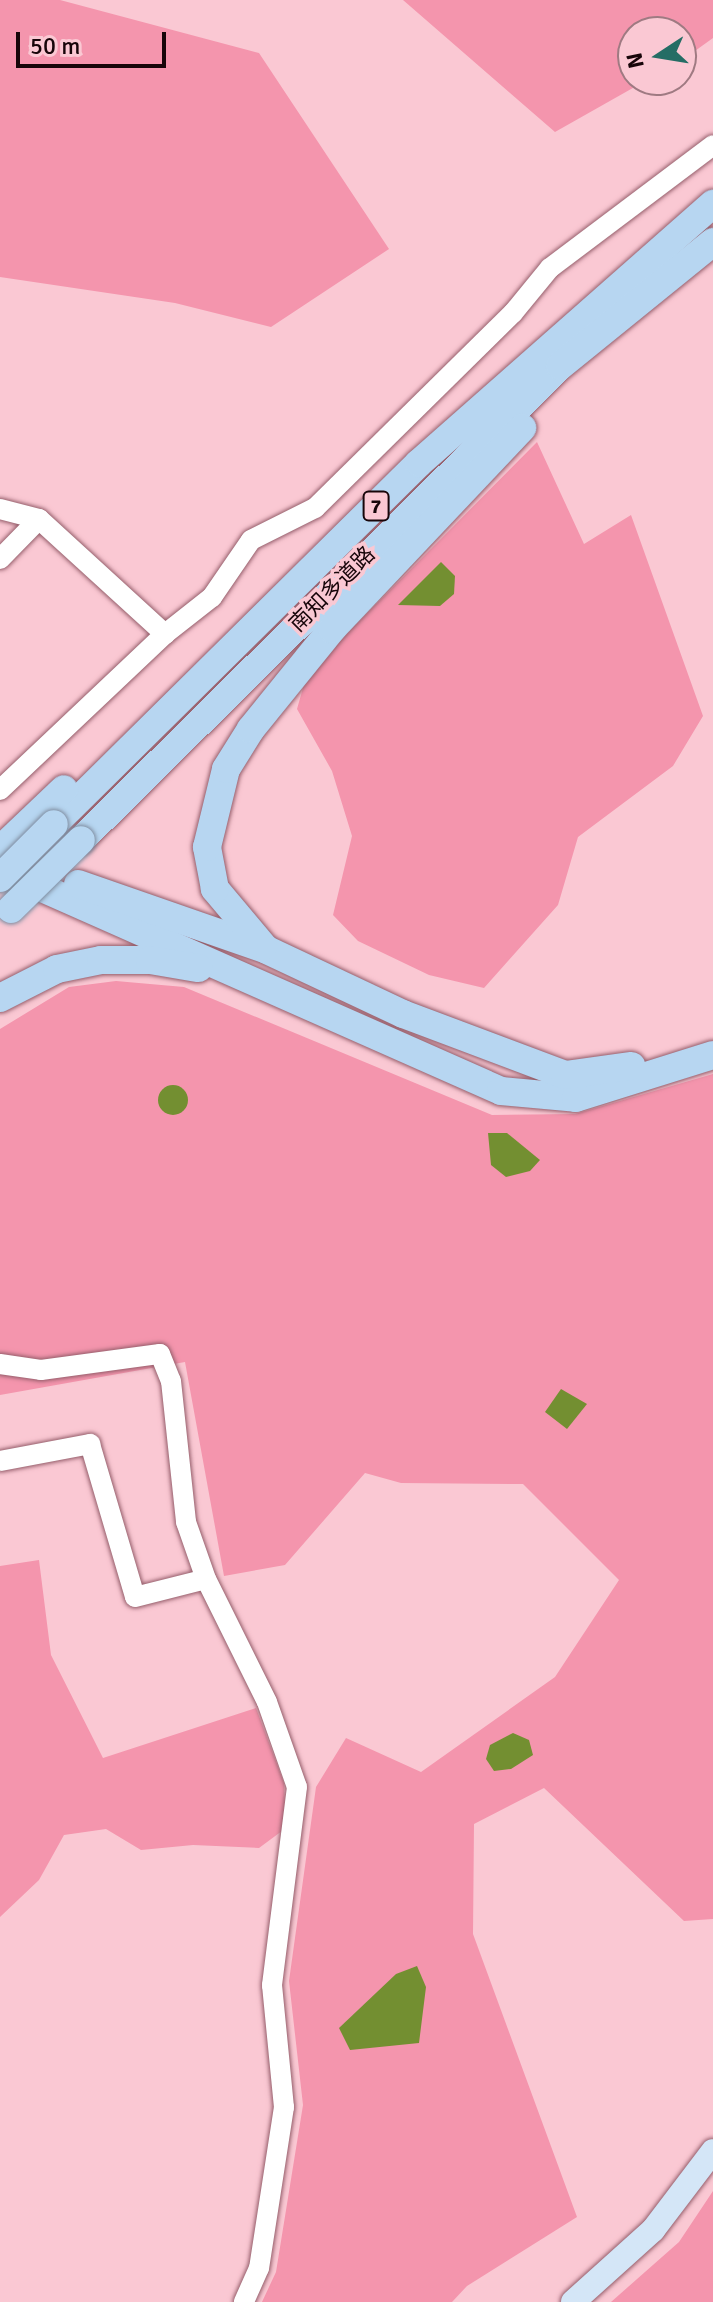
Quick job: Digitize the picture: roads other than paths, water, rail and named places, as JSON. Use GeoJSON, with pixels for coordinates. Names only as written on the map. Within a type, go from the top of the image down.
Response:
{"type":"FeatureCollection","features":[{"type":"Feature","properties":{"kind":"highway","name":"南知多道路"},"geometry":{"type":"LineString","coordinates":[[0,878],[40,824],[198,681],[419,463],[713,204]]}},
{"type":"Feature","properties":{"kind":"highway","name":"南知多道路"},"geometry":{"type":"LineString","coordinates":[[6,915],[560,366],[713,242]]}},
{"type":"Feature","properties":{"kind":"highway"},"geometry":{"type":"LineString","coordinates":[[267,950],[215,889],[207,847],[226,769],[251,729],[332,629],[556,393],[560,366]]}},
{"type":"Feature","properties":{"kind":"highway"},"geometry":{"type":"LineString","coordinates":[[0,851],[40,824]]}},
{"type":"Feature","properties":{"kind":"highway"},"geometry":{"type":"LineString","coordinates":[[0,851],[85,887],[267,950],[403,1014],[565,1075],[611,1072],[713,1037]]}},
{"type":"Feature","properties":{"kind":"highway"},"geometry":{"type":"LineString","coordinates":[[0,869],[242,979],[501,1091],[576,1098],[713,1055]]}},
{"type":"Feature","properties":{"kind":"highway"},"geometry":{"type":"LineString","coordinates":[[0,998],[57,969],[101,960],[150,960],[242,979]]}},
{"type":"Feature","properties":{"kind":"main road"},"geometry":{"type":"LineString","coordinates":[[573,2302],[653,2230],[713,2151]]}},
{"type":"Feature","properties":{"kind":"street"},"geometry":{"type":"LineString","coordinates":[[0,790],[165,634],[212,597],[251,540],[315,508],[513,313],[550,268],[713,145]]}},
{"type":"Feature","properties":{"kind":"street"},"geometry":{"type":"LineString","coordinates":[[0,509],[39,519],[165,634]]}},
{"type":"Feature","properties":{"kind":"street"},"geometry":{"type":"LineString","coordinates":[[0,559],[39,519]]}},
{"type":"Feature","properties":{"kind":"street"},"geometry":{"type":"LineString","coordinates":[[0,1364],[41,1370],[160,1354],[171,1381],[186,1522],[206,1579],[267,1702],[297,1787],[272,1985],[284,2107],[259,2268],[244,2302]]}},
{"type":"Feature","properties":{"kind":"street"},"geometry":{"type":"LineString","coordinates":[[0,1461],[90,1444],[135,1597],[206,1579]]}}]}
